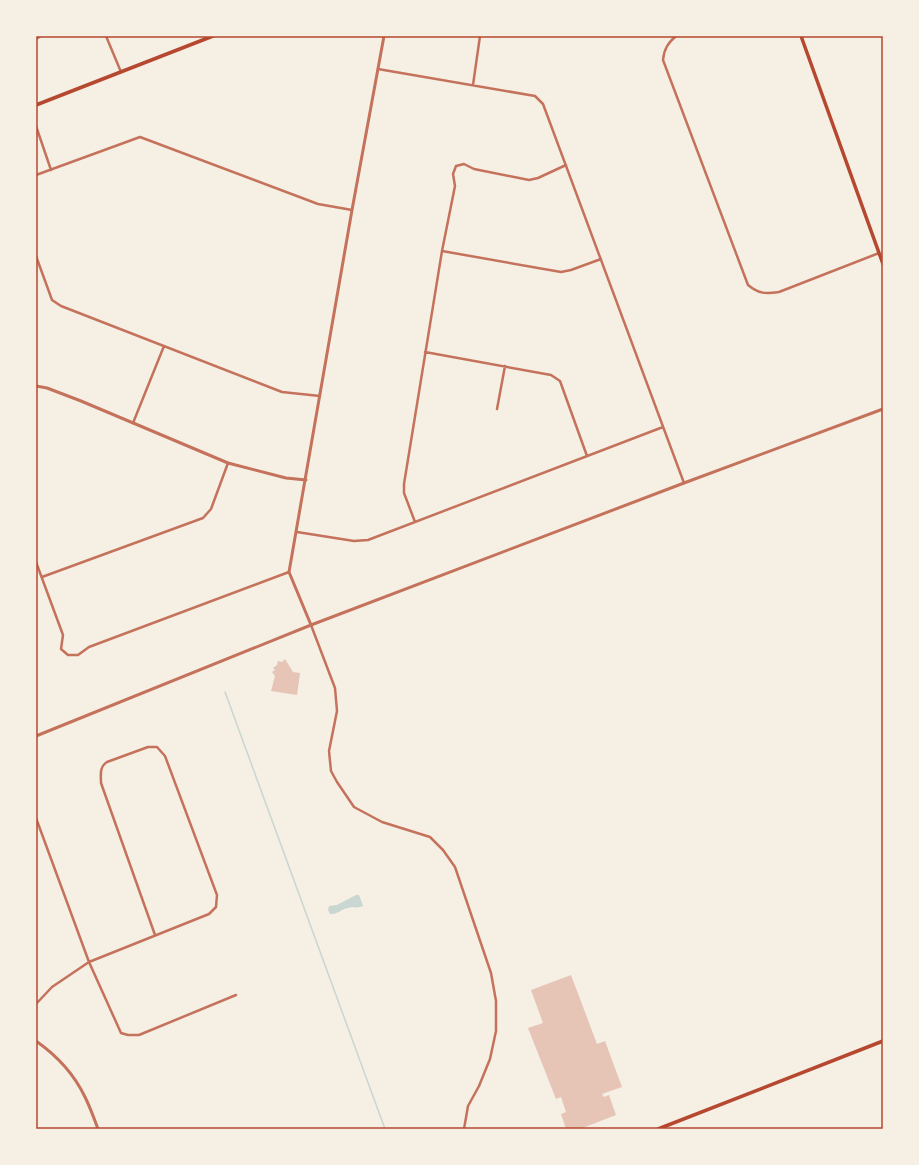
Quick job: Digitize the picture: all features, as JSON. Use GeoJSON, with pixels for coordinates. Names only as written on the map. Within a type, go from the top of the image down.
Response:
{"type":"FeatureCollection","features":[{"type":"Feature","properties":{"kind":"main road"},"geometry":{"type":"LineString","coordinates":[[36,105],[213,36]]}},
{"type":"Feature","properties":{"kind":"main road"},"geometry":{"type":"LineString","coordinates":[[801,36],[883,264]]}},
{"type":"Feature","properties":{"kind":"main road"},"geometry":{"type":"LineString","coordinates":[[658,1129],[883,1041]]}},
{"type":"Feature","properties":{"kind":"street"},"geometry":{"type":"LineString","coordinates":[[36,39],[41,36]]}},
{"type":"Feature","properties":{"kind":"street"},"geometry":{"type":"LineString","coordinates":[[106,36],[121,72]]}},
{"type":"Feature","properties":{"kind":"street"},"geometry":{"type":"LineString","coordinates":[[384,36],[289,572],[335,688],[337,711],[329,750],[332,771],[337,782],[354,807],[382,822],[430,837],[443,850],[455,867],[492,974],[496,1001],[496,1031],[490,1059],[479,1086],[468,1106],[464,1129]]}},
{"type":"Feature","properties":{"kind":"street"},"geometry":{"type":"LineString","coordinates":[[473,85],[480,36]]}},
{"type":"Feature","properties":{"kind":"street"},"geometry":{"type":"LineString","coordinates":[[676,36],[669,42],[664,51],[663,60],[748,285],[756,291],[767,294],[779,292],[879,253]]}},
{"type":"Feature","properties":{"kind":"street"},"geometry":{"type":"LineString","coordinates":[[378,69],[535,96],[543,104],[684,483]]}},
{"type":"Feature","properties":{"kind":"street"},"geometry":{"type":"LineString","coordinates":[[36,126],[51,170]]}},
{"type":"Feature","properties":{"kind":"street"},"geometry":{"type":"LineString","coordinates":[[36,175],[140,137],[318,204],[352,210]]}},
{"type":"Feature","properties":{"kind":"street"},"geometry":{"type":"LineString","coordinates":[[415,522],[404,493],[404,484],[442,251],[455,186],[453,174],[456,166],[464,164],[474,169],[529,180],[538,178],[566,166]]}},
{"type":"Feature","properties":{"kind":"street"},"geometry":{"type":"LineString","coordinates":[[442,251],[560,272],[571,270],[601,259]]}},
{"type":"Feature","properties":{"kind":"street"},"geometry":{"type":"LineString","coordinates":[[36,256],[52,300],[60,306],[282,392],[320,396]]}},
{"type":"Feature","properties":{"kind":"street"},"geometry":{"type":"LineString","coordinates":[[133,423],[164,346]]}},
{"type":"Feature","properties":{"kind":"street"},"geometry":{"type":"LineString","coordinates":[[425,352],[551,374],[560,381],[587,456]]}},
{"type":"Feature","properties":{"kind":"street"},"geometry":{"type":"LineString","coordinates":[[497,409],[505,366]]}},
{"type":"Feature","properties":{"kind":"street"},"geometry":{"type":"LineString","coordinates":[[36,386],[54,390],[228,462],[286,478],[306,480]]}},
{"type":"Feature","properties":{"kind":"street"},"geometry":{"type":"LineString","coordinates":[[36,736],[311,625],[883,409]]}},
{"type":"Feature","properties":{"kind":"street"},"geometry":{"type":"LineString","coordinates":[[297,532],[354,541],[368,540],[663,427]]}},
{"type":"Feature","properties":{"kind":"street"},"geometry":{"type":"LineString","coordinates":[[42,578],[203,518],[211,509],[228,462]]}},
{"type":"Feature","properties":{"kind":"street"},"geometry":{"type":"LineString","coordinates":[[36,562],[63,634],[61,649],[68,655],[78,655],[89,647],[289,572]]}},
{"type":"Feature","properties":{"kind":"street"},"geometry":{"type":"LineString","coordinates":[[36,1004],[52,987],[89,962],[155,936],[209,914],[216,907],[217,895],[165,756],[157,748],[148,747],[103,764],[100,772],[101,783],[155,936]]}},
{"type":"Feature","properties":{"kind":"street"},"geometry":{"type":"LineString","coordinates":[[36,818],[89,962],[121,1033],[128,1035],[139,1035],[236,995]]}},
{"type":"Feature","properties":{"kind":"street"},"geometry":{"type":"LineString","coordinates":[[36,1041],[62,1063],[77,1080],[98,1129]]}},
{"type":"Feature","properties":{"kind":"shaded area"},"geometry":{"type":"Polygon","coordinates":[[[356,895],[359,895],[363,906],[350,907],[334,914],[330,914],[328,910],[329,906],[337,905],[356,895]]]}},
{"type":"Feature","properties":{"kind":"building"},"geometry":{"type":"Polygon","coordinates":[[[285,659],[293,672],[300,673],[297,695],[271,691],[275,676],[272,672],[275,670],[273,668],[277,665],[278,661],[282,662],[285,659]]]}},
{"type":"Feature","properties":{"kind":"building"},"geometry":{"type":"Polygon","coordinates":[[[571,975],[597,1044],[605,1041],[622,1087],[602,1094],[604,1097],[609,1095],[616,1115],[580,1129],[566,1129],[561,1114],[566,1112],[561,1097],[556,1099],[528,1028],[543,1023],[531,990],[571,975]]]}},
{"type":"Feature","properties":{"kind":"waterway"},"geometry":{"type":"LineString","coordinates":[[225,692],[385,1129]]}}]}
